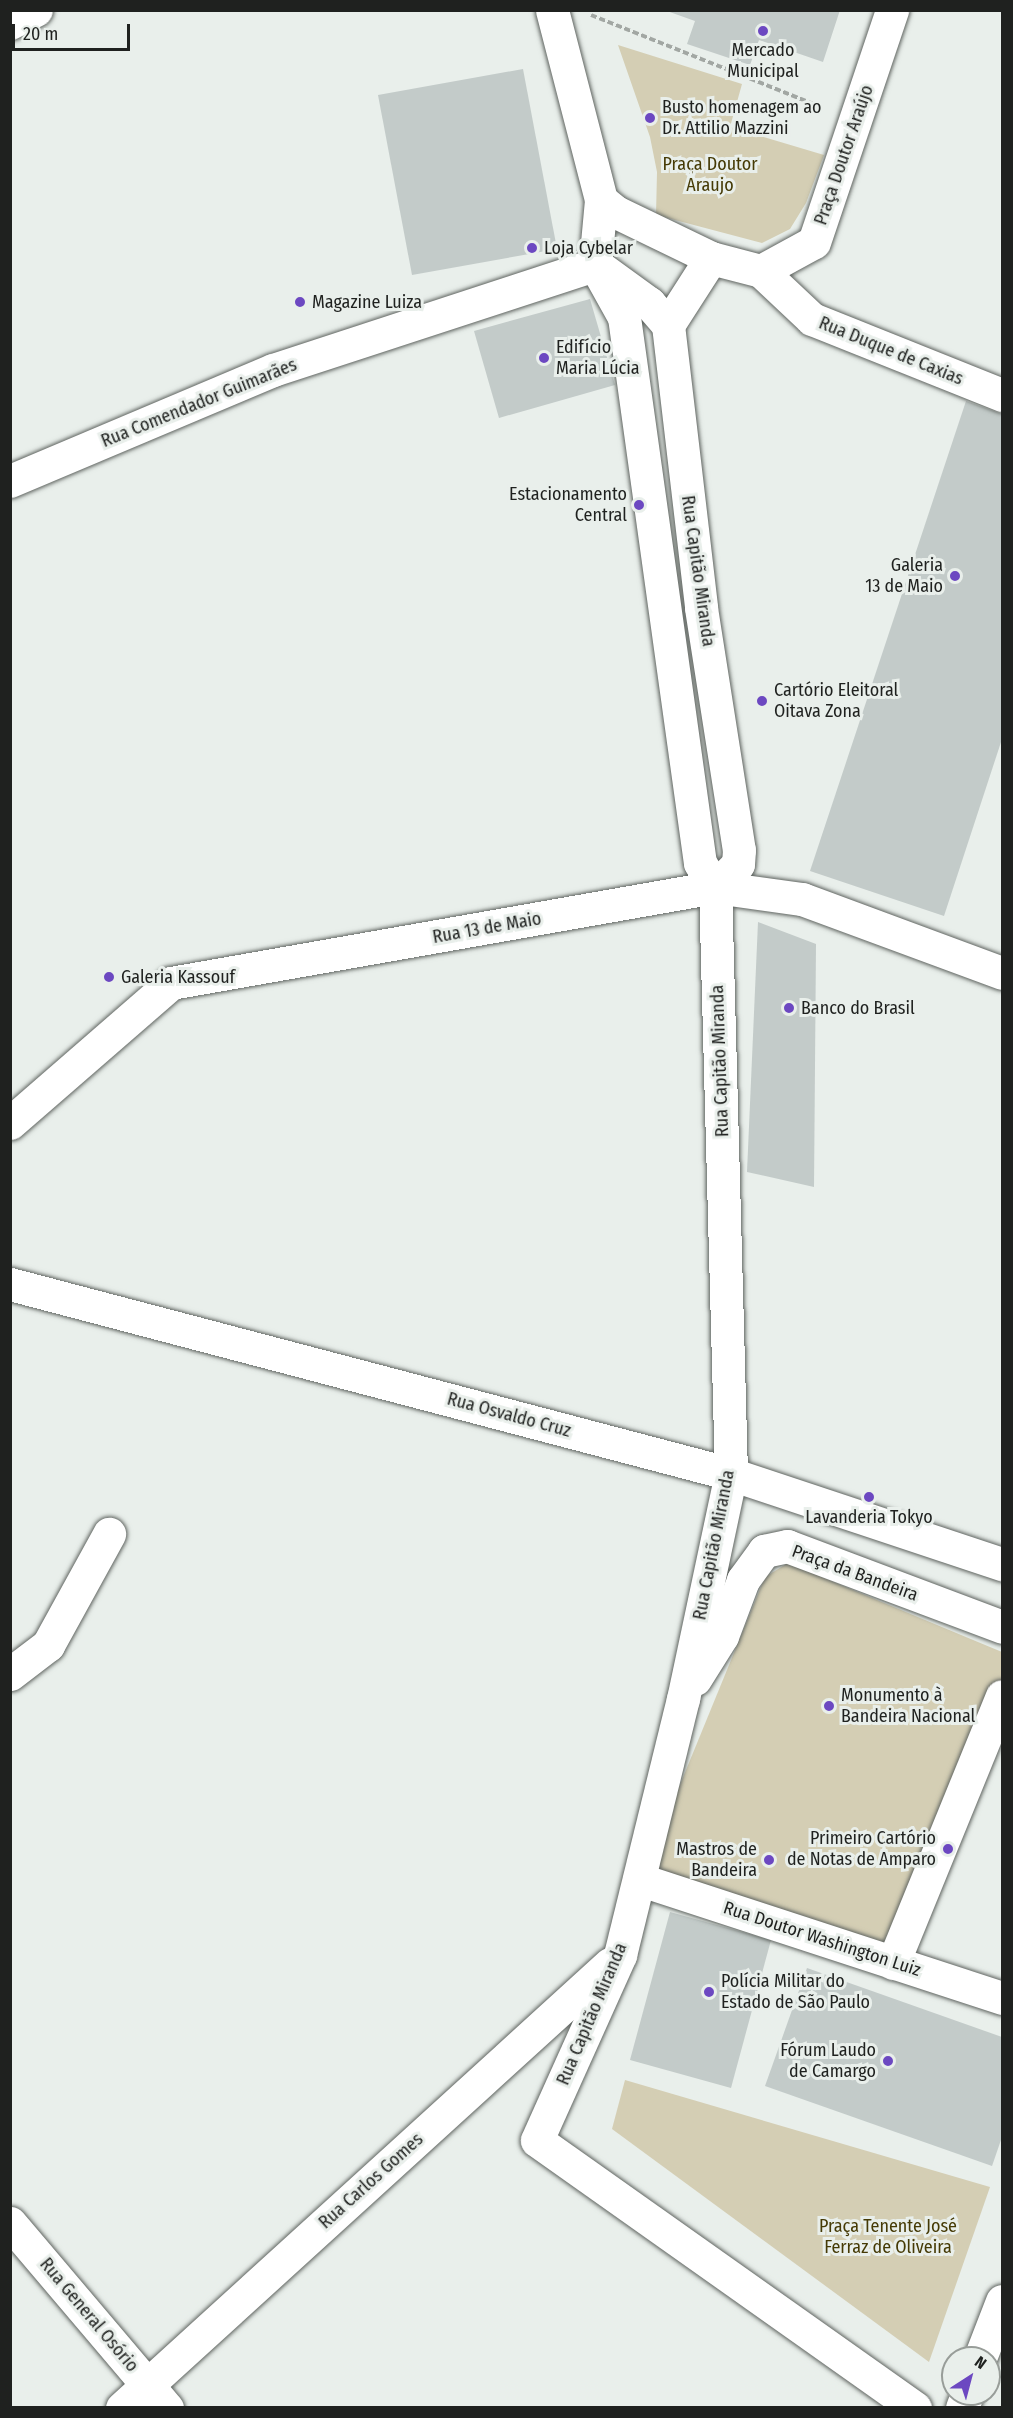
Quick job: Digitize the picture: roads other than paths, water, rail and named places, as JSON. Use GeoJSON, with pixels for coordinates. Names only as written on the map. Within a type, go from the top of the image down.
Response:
{"type":"FeatureCollection","features":[{"type":"Feature","properties":{"kind":"street"},"geometry":{"type":"LineString","coordinates":[[10,23],[36,10]]}},
{"type":"Feature","properties":{"kind":"street"},"geometry":{"type":"LineString","coordinates":[[552,10],[601,200],[595,265],[624,317],[700,863],[716,888]]}},
{"type":"Feature","properties":{"kind":"street","name":"Praça Doutor Araújo"},"geometry":{"type":"LineString","coordinates":[[761,271],[814,242],[892,10]]}},
{"type":"Feature","properties":{"kind":"street"},"geometry":{"type":"LineString","coordinates":[[601,200],[616,212],[711,258],[761,271]]}},
{"type":"Feature","properties":{"kind":"street"},"geometry":{"type":"LineString","coordinates":[[595,265],[649,303],[668,325],[711,258]]}},
{"type":"Feature","properties":{"kind":"street","name":"Rua Comendador Guimarães"},"geometry":{"type":"LineString","coordinates":[[10,481],[273,370],[595,265]]}},
{"type":"Feature","properties":{"kind":"street","name":"Rua Duque de Caxias"},"geometry":{"type":"LineString","coordinates":[[761,271],[812,319],[1002,395]]}},
{"type":"Feature","properties":{"kind":"street","name":"Rua Capitão Miranda"},"geometry":{"type":"LineString","coordinates":[[668,325],[701,608],[740,850],[738,864],[716,888],[731,1474],[683,1698],[641,1880],[620,1955],[537,2140],[915,2408]]}},
{"type":"Feature","properties":{"kind":"street","name":"Rua 13 de Maio"},"geometry":{"type":"LineString","coordinates":[[10,1123],[171,983],[716,888],[802,899],[1002,973]]}},
{"type":"Feature","properties":{"kind":"street","name":"Rua Osvaldo Cruz"},"geometry":{"type":"LineString","coordinates":[[10,1284],[731,1474],[1002,1564]]}},
{"type":"Feature","properties":{"kind":"street"},"geometry":{"type":"LineString","coordinates":[[10,1674],[48,1644],[109,1534]]}},
{"type":"Feature","properties":{"kind":"street","name":"Praça da Bandeira"},"geometry":{"type":"LineString","coordinates":[[683,1698],[722,1636],[743,1580],[764,1551],[787,1546],[1002,1627]]}},
{"type":"Feature","properties":{"kind":"street"},"geometry":{"type":"LineString","coordinates":[[893,1963],[1002,1696]]}},
{"type":"Feature","properties":{"kind":"street","name":"Rua Doutor Washington Luiz"},"geometry":{"type":"LineString","coordinates":[[641,1880],[1002,1998]]}},
{"type":"Feature","properties":{"kind":"street","name":"Rua Carlos Gomes"},"geometry":{"type":"LineString","coordinates":[[122,2408],[158,2396],[620,1955]]}},
{"type":"Feature","properties":{"kind":"street","name":"Rua General Osório"},"geometry":{"type":"LineString","coordinates":[[10,2223],[158,2396]]}},
{"type":"Feature","properties":{"kind":"street"},"geometry":{"type":"LineString","coordinates":[[985,2346],[1002,2301]]}},
{"type":"Feature","properties":{"kind":"place","name":"Mercado Municipal"},"geometry":{"type":"Point","coordinates":[763,31]}},
{"type":"Feature","properties":{"kind":"place","name":"Busto homenagem ao Dr. Attilio Mazzini"},"geometry":{"type":"Point","coordinates":[650,118]}},
{"type":"Feature","properties":{"kind":"place","name":"Loja Cybelar"},"geometry":{"type":"Point","coordinates":[532,248]}},
{"type":"Feature","properties":{"kind":"place","name":"Magazine Luiza"},"geometry":{"type":"Point","coordinates":[300,302]}},
{"type":"Feature","properties":{"kind":"place","name":"Edifício Maria Lúcia"},"geometry":{"type":"Point","coordinates":[544,358]}},
{"type":"Feature","properties":{"kind":"place","name":"Estacionamento Central"},"geometry":{"type":"Point","coordinates":[639,505]}},
{"type":"Feature","properties":{"kind":"place","name":"Galeria 13 de Maio"},"geometry":{"type":"Point","coordinates":[955,576]}},
{"type":"Feature","properties":{"kind":"place","name":"Cartório Eleitoral Oitava Zona"},"geometry":{"type":"Point","coordinates":[762,701]}},
{"type":"Feature","properties":{"kind":"place","name":"Galeria Kassouf"},"geometry":{"type":"Point","coordinates":[109,977]}},
{"type":"Feature","properties":{"kind":"place","name":"Banco do Brasil"},"geometry":{"type":"Point","coordinates":[789,1008]}},
{"type":"Feature","properties":{"kind":"place","name":"Lavanderia Tokyo"},"geometry":{"type":"Point","coordinates":[869,1497]}},
{"type":"Feature","properties":{"kind":"place","name":"Monumento à Bandeira Nacional"},"geometry":{"type":"Point","coordinates":[829,1706]}},
{"type":"Feature","properties":{"kind":"place","name":"Primeiro Cartório de Notas de Amparo"},"geometry":{"type":"Point","coordinates":[948,1849]}},
{"type":"Feature","properties":{"kind":"place","name":"Mastros de Bandeira"},"geometry":{"type":"Point","coordinates":[769,1860]}},
{"type":"Feature","properties":{"kind":"place","name":"Polícia Militar do Estado de São Paulo"},"geometry":{"type":"Point","coordinates":[709,1992]}},
{"type":"Feature","properties":{"kind":"place","name":"Fórum Laudo de Camargo"},"geometry":{"type":"Point","coordinates":[888,2061]}},
{"type":"Feature","properties":{"kind":"park label","name":"Praça Doutor Araujo"},"geometry":{"type":"Point","coordinates":[710,175]}},
{"type":"Feature","properties":{"kind":"park label","name":"Praça Tenente José Ferraz de Oliveira"},"geometry":{"type":"Point","coordinates":[888,2237]}}]}
